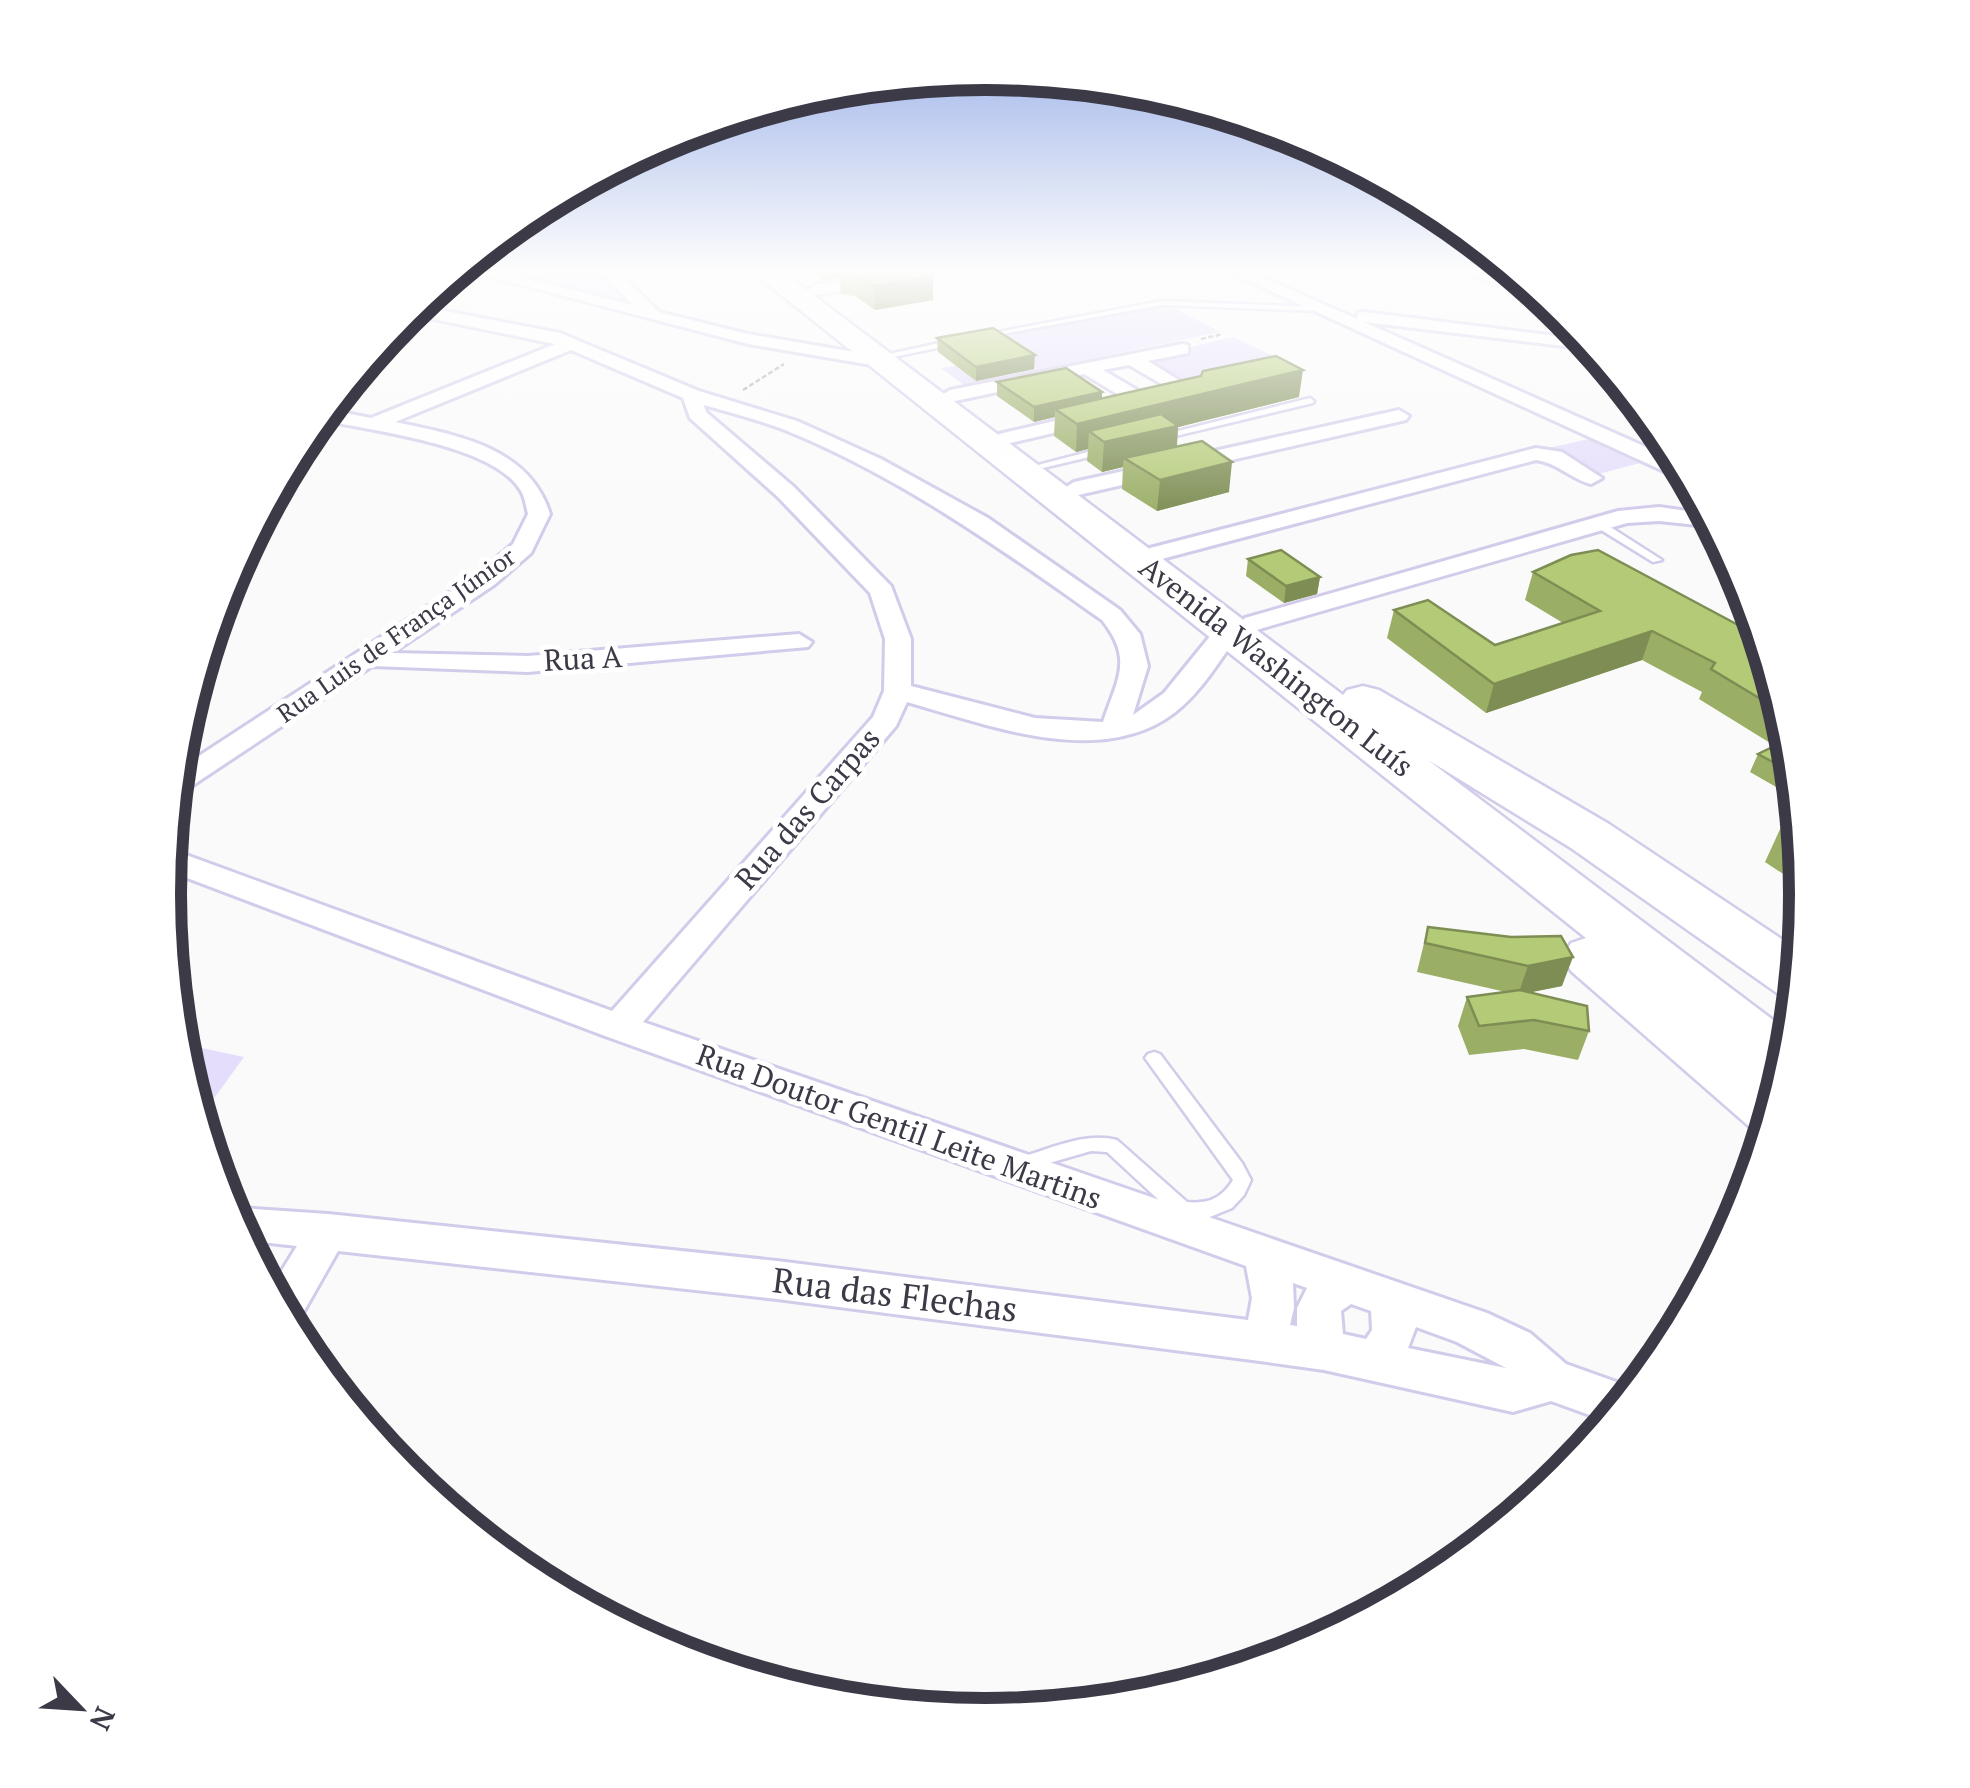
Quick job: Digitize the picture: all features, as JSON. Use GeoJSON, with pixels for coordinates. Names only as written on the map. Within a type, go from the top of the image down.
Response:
{"type":"FeatureCollection","features":[{"type":"Feature","properties":{"kind":"highway","name":"Avenida Washington Luís"},"geometry":{"type":"LineString","coordinates":[[881,353],[1242,626],[1346,690],[1587,888],[1774,1052]]}},
{"type":"Feature","properties":{"kind":"highway","name":"Avenida Washington Luís"},"geometry":{"type":"LineString","coordinates":[[882,353],[950,396],[1158,553],[1400,764],[1780,1015]]}},
{"type":"Feature","properties":{"kind":"highway"},"geometry":{"type":"LineString","coordinates":[[1346,690],[1590,836],[1785,969]]}},
{"type":"Feature","properties":{"kind":"highway"},"geometry":{"type":"LineString","coordinates":[[1400,764],[1441,818],[1492,874],[1762,1100]]}},
{"type":"Feature","properties":{"kind":"street"},"geometry":{"type":"LineString","coordinates":[[370,425],[548,353]]}},
{"type":"Feature","properties":{"kind":"street"},"geometry":{"type":"LineString","coordinates":[[593,353],[692,395],[790,426],[874,464],[1011,543],[1111,615],[1131,639],[1135,652],[1135,666],[1113,732]]}},
{"type":"Feature","properties":{"kind":"street"},"geometry":{"type":"LineString","coordinates":[[844,353],[886,357]]}},
{"type":"Feature","properties":{"kind":"street"},"geometry":{"type":"LineString","coordinates":[[950,396],[1157,353]]}},
{"type":"Feature","properties":{"kind":"street"},"geometry":{"type":"LineString","coordinates":[[1420,353],[1662,461]]}},
{"type":"Feature","properties":{"kind":"street"},"geometry":{"type":"LineString","coordinates":[[1006,438],[1190,395],[1131,359]]}},
{"type":"Feature","properties":{"kind":"street"},"geometry":{"type":"LineString","coordinates":[[1086,368],[1148,405]]}},
{"type":"Feature","properties":{"kind":"street"},"geometry":{"type":"LineString","coordinates":[[692,395],[697,414],[786,492],[882,591],[898,639],[898,692],[1057,729],[1113,732],[1148,718],[1164,708],[1242,626],[1597,523],[1640,514],[1696,519]]}},
{"type":"Feature","properties":{"kind":"street"},"geometry":{"type":"LineString","coordinates":[[1058,477],[1399,416]]}},
{"type":"Feature","properties":{"kind":"street","name":"Rua Luis de França Júnior"},"geometry":{"type":"LineString","coordinates":[[190,775],[507,562],[523,548],[539,514],[532,485],[491,455],[338,418]]}},
{"type":"Feature","properties":{"kind":"street"},"geometry":{"type":"LineString","coordinates":[[1158,553],[1536,454],[1555,456],[1591,478]]}},
{"type":"Feature","properties":{"kind":"street","name":"Rua A"},"geometry":{"type":"LineString","coordinates":[[366,658],[402,662],[568,661],[800,642]]}},
{"type":"Feature","properties":{"kind":"street","name":"Rua das Carpas"},"geometry":{"type":"LineString","coordinates":[[618,1027],[886,720],[898,692]]}},
{"type":"Feature","properties":{"kind":"street","name":"Rua Doutor Gentil Leite Martins"},"geometry":{"type":"LineString","coordinates":[[182,865],[618,1027],[1471,1327],[1514,1347],[1550,1380],[1608,1401]]}},
{"type":"Feature","properties":{"kind":"street","name":"Rua das Flechas"},"geometry":{"type":"LineString","coordinates":[[252,1224],[796,1282],[1260,1341],[1376,1360],[1512,1391],[1550,1380]]}},
{"type":"Feature","properties":{"kind":"street"},"geometry":{"type":"LineString","coordinates":[[289,1297],[328,1231]]}},
{"type":"Feature","properties":{"kind":"street"},"geometry":{"type":"LineString","coordinates":[[1260,1341],[1275,1310],[1276,1295],[1263,1254]]}},
{"type":"Feature","properties":{"kind":"street"},"geometry":{"type":"LineString","coordinates":[[1324,1350],[1317,1320],[1320,1302],[1330,1291],[1369,1290],[1394,1308],[1396,1332],[1376,1360]]}},
{"type":"Feature","properties":{"kind":"lane"},"geometry":{"type":"LineString","coordinates":[[886,357],[904,353]]}},
{"type":"Feature","properties":{"kind":"lane"},"geometry":{"type":"LineString","coordinates":[[1138,442],[1310,401]]}},
{"type":"Feature","properties":{"kind":"lane"},"geometry":{"type":"LineString","coordinates":[[1058,477],[1119,447]]}},
{"type":"Feature","properties":{"kind":"lane"},"geometry":{"type":"LineString","coordinates":[[1597,523],[1657,560]]}},
{"type":"Feature","properties":{"kind":"lane"},"geometry":{"type":"LineString","coordinates":[[1011,1167],[1091,1144],[1112,1145],[1182,1209],[1214,1210],[1236,1196],[1242,1180],[1236,1168],[1154,1058]]}},
{"type":"Feature","properties":{"kind":"path"},"geometry":{"type":"LineString","coordinates":[[724,403],[799,353]]}},
{"type":"Feature","properties":{"kind":"shaded area"},"geometry":{"type":"Polygon","coordinates":[[[1116,353],[964,385],[941,368],[1016,355],[1116,353]]]}},
{"type":"Feature","properties":{"kind":"shaded area"},"geometry":{"type":"Polygon","coordinates":[[[1165,353],[1268,353],[1306,371],[1198,394],[1138,360],[1165,353]]]}},
{"type":"Feature","properties":{"kind":"shaded area"},"geometry":{"type":"Polygon","coordinates":[[[1602,436],[1652,460],[1594,475],[1544,449],[1602,436]]]}},
{"type":"Feature","properties":{"kind":"shaded area"},"geometry":{"type":"Polygon","coordinates":[[[195,1047],[244,1057],[209,1105],[195,1047]]]}},
{"type":"Feature","properties":{"kind":"building"},"geometry":{"type":"Polygon","coordinates":[[[958,353],[1035,355],[976,367],[958,353]]]}},
{"type":"Feature","properties":{"kind":"building"},"geometry":{"type":"Polygon","coordinates":[[[1276,356],[1303,370],[1077,424],[1055,409],[1201,376],[1203,371],[1276,356]]]}},
{"type":"Feature","properties":{"kind":"building"},"geometry":{"type":"Polygon","coordinates":[[[1066,368],[1102,392],[1034,407],[997,382],[1066,368]]]}},
{"type":"Feature","properties":{"kind":"building"},"geometry":{"type":"Polygon","coordinates":[[[1161,414],[1178,426],[1104,442],[1089,431],[1161,414]]]}},
{"type":"Feature","properties":{"kind":"building"},"geometry":{"type":"Polygon","coordinates":[[[1202,441],[1232,462],[1160,480],[1124,458],[1202,441]]]}},
{"type":"Feature","properties":{"kind":"building"},"geometry":{"type":"Polygon","coordinates":[[[1281,550],[1320,577],[1286,586],[1248,559],[1281,550]]]}},
{"type":"Feature","properties":{"kind":"building"},"geometry":{"type":"Polygon","coordinates":[[[1598,550],[1742,625],[1766,702],[1711,669],[1715,663],[1652,631],[1494,684],[1394,610],[1428,600],[1495,645],[1600,611],[1533,572],[1571,555],[1598,550]]]}},
{"type":"Feature","properties":{"kind":"building"},"geometry":{"type":"Polygon","coordinates":[[[1775,746],[1778,765],[1758,754],[1775,746]]]}},
{"type":"Feature","properties":{"kind":"building"},"geometry":{"type":"Polygon","coordinates":[[[1428,927],[1511,937],[1561,936],[1573,957],[1528,966],[1425,943],[1428,927]]]}},
{"type":"Feature","properties":{"kind":"building"},"geometry":{"type":"Polygon","coordinates":[[[1520,990],[1587,1006],[1589,1031],[1534,1020],[1479,1026],[1467,997],[1520,990]]]}}]}
